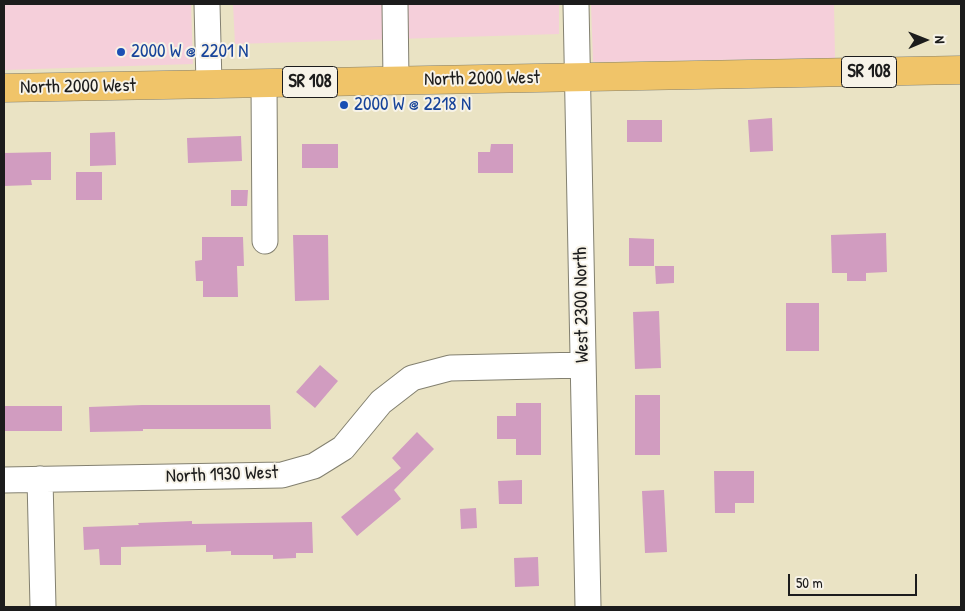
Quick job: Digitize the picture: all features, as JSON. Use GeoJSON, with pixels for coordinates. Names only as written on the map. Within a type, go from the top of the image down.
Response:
{"type":"FeatureCollection","features":[{"type":"Feature","properties":{"kind":"main road","name":"North 2000 West"},"geometry":{"type":"LineString","coordinates":[[4,88],[961,70]]}},
{"type":"Feature","properties":{"kind":"street"},"geometry":{"type":"LineString","coordinates":[[207,4],[209,84]]}},
{"type":"Feature","properties":{"kind":"street"},"geometry":{"type":"LineString","coordinates":[[395,4],[396,80]]}},
{"type":"Feature","properties":{"kind":"street","name":"West 2300 North"},"geometry":{"type":"LineString","coordinates":[[576,4],[588,607]]}},
{"type":"Feature","properties":{"kind":"street"},"geometry":{"type":"LineString","coordinates":[[264,83],[265,241]]}},
{"type":"Feature","properties":{"kind":"street","name":"North 1930 West"},"geometry":{"type":"LineString","coordinates":[[4,480],[282,475],[314,466],[343,448],[380,402],[412,378],[450,368],[583,365]]}},
{"type":"Feature","properties":{"kind":"street"},"geometry":{"type":"LineString","coordinates":[[40,479],[43,607]]}},
{"type":"Feature","properties":{"kind":"shaded area"},"geometry":{"type":"Polygon","coordinates":[[[4,4],[191,4],[193,64],[4,70],[4,4]]]}},
{"type":"Feature","properties":{"kind":"shaded area"},"geometry":{"type":"Polygon","coordinates":[[[233,4],[559,4],[559,34],[235,44],[233,4]]]}},
{"type":"Feature","properties":{"kind":"shaded area"},"geometry":{"type":"Polygon","coordinates":[[[591,4],[834,4],[835,58],[593,62],[591,4]]]}},
{"type":"Feature","properties":{"kind":"building"},"geometry":{"type":"Polygon","coordinates":[[[772,118],[773,151],[750,152],[748,120],[772,118]]]}},
{"type":"Feature","properties":{"kind":"building"},"geometry":{"type":"Polygon","coordinates":[[[627,120],[662,120],[662,142],[627,142],[627,120]]]}},
{"type":"Feature","properties":{"kind":"building"},"geometry":{"type":"Polygon","coordinates":[[[115,132],[116,165],[90,166],[90,133],[115,132]]]}},
{"type":"Feature","properties":{"kind":"building"},"geometry":{"type":"Polygon","coordinates":[[[241,136],[242,161],[188,163],[187,138],[241,136]]]}},
{"type":"Feature","properties":{"kind":"building"},"geometry":{"type":"Polygon","coordinates":[[[302,144],[338,144],[338,168],[302,168],[302,144]]]}},
{"type":"Feature","properties":{"kind":"building"},"geometry":{"type":"Polygon","coordinates":[[[491,144],[513,144],[513,173],[478,173],[478,152],[490,152],[491,144]]]}},
{"type":"Feature","properties":{"kind":"building"},"geometry":{"type":"Polygon","coordinates":[[[51,152],[51,180],[31,180],[32,185],[4,186],[4,153],[51,152]]]}},
{"type":"Feature","properties":{"kind":"building"},"geometry":{"type":"Polygon","coordinates":[[[76,172],[102,172],[102,200],[76,200],[76,172]]]}},
{"type":"Feature","properties":{"kind":"building"},"geometry":{"type":"Polygon","coordinates":[[[231,190],[248,190],[247,206],[231,206],[231,190]]]}},
{"type":"Feature","properties":{"kind":"building"},"geometry":{"type":"Polygon","coordinates":[[[886,233],[887,272],[866,273],[866,281],[847,281],[847,273],[832,273],[831,235],[886,233]]]}},
{"type":"Feature","properties":{"kind":"building"},"geometry":{"type":"Polygon","coordinates":[[[293,235],[328,235],[329,300],[295,301],[293,235]]]}},
{"type":"Feature","properties":{"kind":"building"},"geometry":{"type":"Polygon","coordinates":[[[202,237],[243,237],[244,266],[237,266],[238,297],[203,297],[203,281],[196,281],[195,261],[202,260],[202,237]]]}},
{"type":"Feature","properties":{"kind":"building"},"geometry":{"type":"Polygon","coordinates":[[[629,238],[654,239],[654,266],[629,266],[629,238]]]}},
{"type":"Feature","properties":{"kind":"building"},"geometry":{"type":"Polygon","coordinates":[[[655,266],[674,266],[674,283],[656,284],[655,266]]]}},
{"type":"Feature","properties":{"kind":"building"},"geometry":{"type":"Polygon","coordinates":[[[786,303],[819,303],[819,351],[786,351],[786,303]]]}},
{"type":"Feature","properties":{"kind":"building"},"geometry":{"type":"Polygon","coordinates":[[[659,311],[661,368],[635,369],[633,312],[659,311]]]}},
{"type":"Feature","properties":{"kind":"building"},"geometry":{"type":"Polygon","coordinates":[[[320,365],[338,381],[315,408],[296,392],[320,365]]]}},
{"type":"Feature","properties":{"kind":"building"},"geometry":{"type":"Polygon","coordinates":[[[635,395],[660,395],[660,455],[635,455],[635,395]]]}},
{"type":"Feature","properties":{"kind":"building"},"geometry":{"type":"Polygon","coordinates":[[[516,403],[541,403],[541,455],[516,455],[516,439],[497,439],[497,416],[516,416],[516,403]]]}},
{"type":"Feature","properties":{"kind":"building"},"geometry":{"type":"Polygon","coordinates":[[[270,405],[271,429],[143,429],[143,431],[90,432],[89,407],[270,405]]]}},
{"type":"Feature","properties":{"kind":"building"},"geometry":{"type":"Polygon","coordinates":[[[4,406],[62,406],[62,431],[4,431],[4,406]]]}},
{"type":"Feature","properties":{"kind":"building"},"geometry":{"type":"Polygon","coordinates":[[[417,432],[434,449],[394,490],[401,499],[357,536],[341,517],[401,468],[392,458],[417,432]]]}},
{"type":"Feature","properties":{"kind":"building"},"geometry":{"type":"Polygon","coordinates":[[[714,471],[754,471],[754,503],[735,503],[735,513],[715,513],[714,471]]]}},
{"type":"Feature","properties":{"kind":"building"},"geometry":{"type":"Polygon","coordinates":[[[522,480],[522,504],[499,504],[498,481],[522,480]]]}},
{"type":"Feature","properties":{"kind":"building"},"geometry":{"type":"Polygon","coordinates":[[[664,490],[667,552],[645,553],[642,491],[664,490]]]}},
{"type":"Feature","properties":{"kind":"building"},"geometry":{"type":"Polygon","coordinates":[[[476,508],[477,528],[461,529],[460,509],[476,508]]]}},
{"type":"Feature","properties":{"kind":"building"},"geometry":{"type":"Polygon","coordinates":[[[192,521],[192,524],[312,522],[313,553],[296,553],[296,558],[273,559],[273,555],[231,555],[231,551],[206,552],[206,545],[121,547],[121,565],[100,565],[99,549],[84,550],[83,527],[192,521]]]}},
{"type":"Feature","properties":{"kind":"building"},"geometry":{"type":"Polygon","coordinates":[[[538,557],[539,586],[515,587],[514,558],[538,557]]]}},
{"type":"Feature","properties":{"kind":"place","name":"2000 W @ 2201 N"},"geometry":{"type":"Point","coordinates":[121,52]}},
{"type":"Feature","properties":{"kind":"place","name":"2000 W @ 2218 N"},"geometry":{"type":"Point","coordinates":[344,105]}}]}
